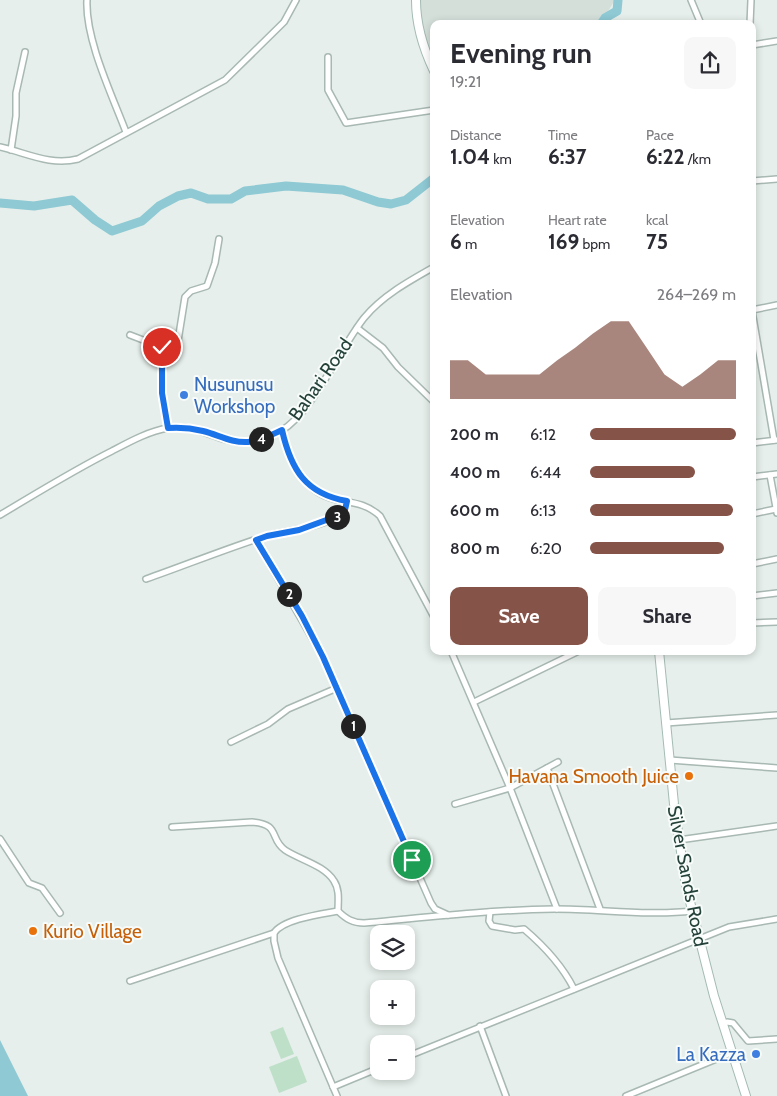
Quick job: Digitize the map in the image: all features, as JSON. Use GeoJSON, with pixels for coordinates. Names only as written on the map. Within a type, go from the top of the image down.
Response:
{"type":"FeatureCollection","features":[{"type":"Feature","properties":{"kind":"street"},"geometry":{"type":"LineString","coordinates":[[87,0],[98,59],[126,132]]}},
{"type":"Feature","properties":{"kind":"street"},"geometry":{"type":"LineString","coordinates":[[0,147],[48,162],[64,162],[78,159],[225,80],[284,22],[296,0]]}},
{"type":"Feature","properties":{"kind":"street"},"geometry":{"type":"LineString","coordinates":[[416,0],[416,15],[423,48],[430,63]]}},
{"type":"Feature","properties":{"kind":"street"},"geometry":{"type":"LineString","coordinates":[[692,0],[699,20]]}},
{"type":"Feature","properties":{"kind":"street"},"geometry":{"type":"LineString","coordinates":[[750,20],[751,0]]}},
{"type":"Feature","properties":{"kind":"street"},"geometry":{"type":"LineString","coordinates":[[756,44],[777,41]]}},
{"type":"Feature","properties":{"kind":"street"},"geometry":{"type":"LineString","coordinates":[[11,150],[16,116],[16,93],[25,52]]}},
{"type":"Feature","properties":{"kind":"street"},"geometry":{"type":"LineString","coordinates":[[328,57],[328,90],[346,123],[430,111]]}},
{"type":"Feature","properties":{"kind":"street"},"geometry":{"type":"LineString","coordinates":[[756,181],[777,179]]}},
{"type":"Feature","properties":{"kind":"street"},"geometry":{"type":"LineString","coordinates":[[130,334],[172,350],[179,344],[185,297],[191,291],[207,286],[215,263],[219,240]]}},
{"type":"Feature","properties":{"kind":"street","name":"Bahari Road"},"geometry":{"type":"LineString","coordinates":[[0,515],[97,458],[137,438],[168,428],[188,427],[224,439],[250,442],[282,430],[305,408],[357,328],[376,304],[430,270]]}},
{"type":"Feature","properties":{"kind":"street"},"geometry":{"type":"LineString","coordinates":[[756,310],[777,305]]}},
{"type":"Feature","properties":{"kind":"street"},"geometry":{"type":"LineString","coordinates":[[357,328],[383,348],[398,367],[430,398]]}},
{"type":"Feature","properties":{"kind":"street"},"geometry":{"type":"LineString","coordinates":[[756,332],[776,440],[756,442]]}},
{"type":"Feature","properties":{"kind":"street"},"geometry":{"type":"LineString","coordinates":[[162,347],[162,393],[168,428]]}},
{"type":"Feature","properties":{"kind":"street"},"geometry":{"type":"LineString","coordinates":[[282,430],[287,449],[304,480],[316,491],[331,498],[371,508],[380,516],[430,610]]}},
{"type":"Feature","properties":{"kind":"street"},"geometry":{"type":"LineString","coordinates":[[756,477],[777,474]]}},
{"type":"Feature","properties":{"kind":"street"},"geometry":{"type":"LineString","coordinates":[[770,475],[777,513]]}},
{"type":"Feature","properties":{"kind":"street"},"geometry":{"type":"LineString","coordinates":[[146,580],[267,536],[299,530],[340,515],[345,510],[347,501]]}},
{"type":"Feature","properties":{"kind":"street"},"geometry":{"type":"LineString","coordinates":[[756,513],[776,508]]}},
{"type":"Feature","properties":{"kind":"street"},"geometry":{"type":"LineString","coordinates":[[256,540],[302,616],[337,688],[430,903],[449,916]]}},
{"type":"Feature","properties":{"kind":"street"},"geometry":{"type":"LineString","coordinates":[[756,563],[777,559]]}},
{"type":"Feature","properties":{"kind":"street"},"geometry":{"type":"LineString","coordinates":[[756,596],[777,593]]}},
{"type":"Feature","properties":{"kind":"street"},"geometry":{"type":"LineString","coordinates":[[756,624],[777,622]]}},
{"type":"Feature","properties":{"kind":"street"},"geometry":{"type":"LineString","coordinates":[[453,655],[510,788],[557,909]]}},
{"type":"Feature","properties":{"kind":"street"},"geometry":{"type":"LineString","coordinates":[[474,702],[571,655]]}},
{"type":"Feature","properties":{"kind":"street","name":"Silver Sands Road"},"geometry":{"type":"LineString","coordinates":[[659,655],[678,840],[700,939],[731,1054],[746,1096]]}},
{"type":"Feature","properties":{"kind":"street"},"geometry":{"type":"LineString","coordinates":[[231,742],[268,724],[288,709],[337,688]]}},
{"type":"Feature","properties":{"kind":"street"},"geometry":{"type":"LineString","coordinates":[[666,723],[777,715]]}},
{"type":"Feature","properties":{"kind":"street"},"geometry":{"type":"LineString","coordinates":[[670,760],[777,768]]}},
{"type":"Feature","properties":{"kind":"street"},"geometry":{"type":"LineString","coordinates":[[455,804],[510,788],[558,762]]}},
{"type":"Feature","properties":{"kind":"street"},"geometry":{"type":"LineString","coordinates":[[547,768],[600,910]]}},
{"type":"Feature","properties":{"kind":"street"},"geometry":{"type":"LineString","coordinates":[[172,828],[252,822],[265,824],[275,832],[285,850],[332,878],[338,890],[338,911],[354,923],[490,912],[557,909],[670,913],[693,910]]}},
{"type":"Feature","properties":{"kind":"street"},"geometry":{"type":"LineString","coordinates":[[678,840],[777,826]]}},
{"type":"Feature","properties":{"kind":"street"},"geometry":{"type":"LineString","coordinates":[[0,839],[27,880],[42,888],[60,913]]}},
{"type":"Feature","properties":{"kind":"street"},"geometry":{"type":"LineString","coordinates":[[130,981],[274,933],[280,927],[310,916],[338,911]]}},
{"type":"Feature","properties":{"kind":"street"},"geometry":{"type":"LineString","coordinates":[[490,912],[489,920],[492,926],[515,930],[524,929],[536,938],[552,955],[574,989]]}},
{"type":"Feature","properties":{"kind":"street"},"geometry":{"type":"LineString","coordinates":[[415,1053],[729,927],[777,919]]}},
{"type":"Feature","properties":{"kind":"street"},"geometry":{"type":"LineString","coordinates":[[274,933],[278,958],[337,1096]]}},
{"type":"Feature","properties":{"kind":"street"},"geometry":{"type":"LineString","coordinates":[[723,1024],[727,1022],[733,1023],[748,1041],[777,1038]]}},
{"type":"Feature","properties":{"kind":"street"},"geometry":{"type":"LineString","coordinates":[[480,1026],[506,1096]]}},
{"type":"Feature","properties":{"kind":"street"},"geometry":{"type":"LineString","coordinates":[[626,1096],[731,1054]]}},
{"type":"Feature","properties":{"kind":"street"},"geometry":{"type":"LineString","coordinates":[[333,1086],[370,1072]]}},
{"type":"Feature","properties":{"kind":"shaded area"},"geometry":{"type":"Polygon","coordinates":[[[416,0],[615,0],[602,20],[430,20],[430,63],[423,48],[416,0]]]}},
{"type":"Feature","properties":{"kind":"green space"},"geometry":{"type":"Polygon","coordinates":[[[283,1027],[294,1054],[281,1059],[270,1032],[283,1027]]]}},
{"type":"Feature","properties":{"kind":"green space"},"geometry":{"type":"Polygon","coordinates":[[[297,1056],[307,1082],[279,1093],[269,1067],[297,1056]]]}},
{"type":"Feature","properties":{"kind":"water"},"geometry":{"type":"Polygon","coordinates":[[[0,1040],[28,1096],[0,1096],[0,1040]]]}},
{"type":"Feature","properties":{"kind":"waterway"},"geometry":{"type":"LineString","coordinates":[[604,20],[617,11],[618,0]]}},
{"type":"Feature","properties":{"kind":"waterway"},"geometry":{"type":"LineString","coordinates":[[0,203],[34,206],[72,200],[95,220],[112,231],[142,221],[159,206],[178,196],[191,193],[208,199],[231,199],[245,191],[286,186],[343,190],[378,202],[391,204],[406,200],[430,181]]}},
{"type":"Feature","properties":{"kind":"place","name":"Nusunusu Workshop"},"geometry":{"type":"Point","coordinates":[184,395]}},
{"type":"Feature","properties":{"kind":"place","name":"Havana Smooth Juice"},"geometry":{"type":"Point","coordinates":[689,776]}},
{"type":"Feature","properties":{"kind":"place","name":"Kurio Village"},"geometry":{"type":"Point","coordinates":[33,931]}},
{"type":"Feature","properties":{"kind":"place","name":"La Kazza"},"geometry":{"type":"Point","coordinates":[756,1054]}},
{"type":"Feature","properties":{"kind":"route"},"geometry":{"type":"LineString","coordinates":[[162,347],[162,393],[168,428],[188,427],[224,439],[250,442],[282,430],[287,449],[304,480],[316,491],[331,498],[347,501],[343,513],[319,524],[256,540],[302,616],[323,657],[412,860]]}}]}
